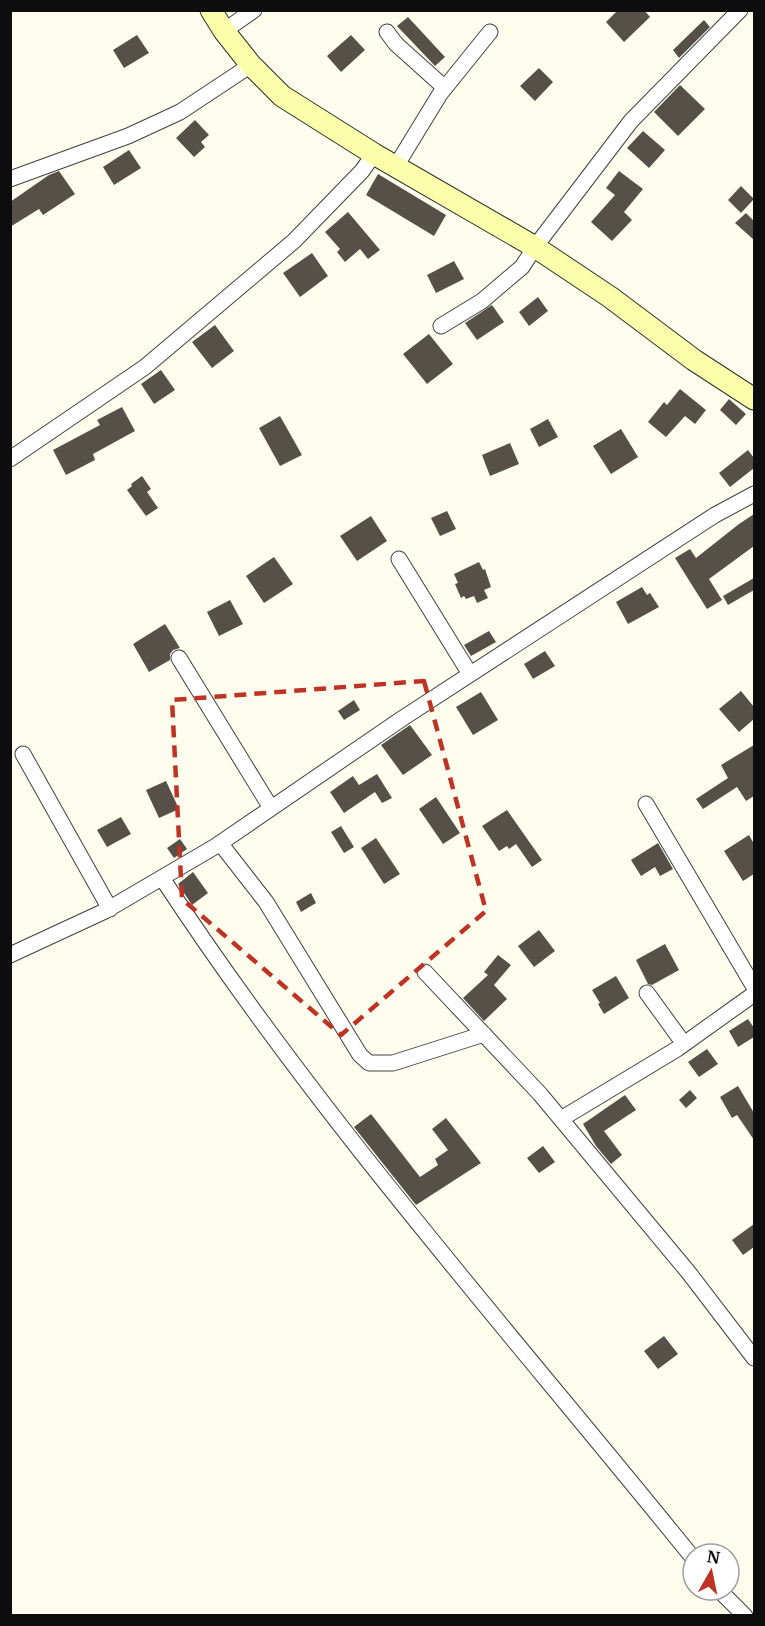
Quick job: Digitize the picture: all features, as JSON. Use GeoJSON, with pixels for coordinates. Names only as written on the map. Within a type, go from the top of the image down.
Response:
{"type":"FeatureCollection","features":[{"type":"Feature","properties":{"kind":"street"},"geometry":{"type":"LineString","coordinates":[[211,10],[224,31],[251,65],[282,96],[374,154],[535,247],[610,297],[694,360],[754,399]]}},
{"type":"Feature","properties":{"kind":"street"},"geometry":{"type":"LineString","coordinates":[[224,31],[254,10]]}},
{"type":"Feature","properties":{"kind":"street"},"geometry":{"type":"LineString","coordinates":[[441,326],[482,301],[522,267],[631,121],[740,10]]}},
{"type":"Feature","properties":{"kind":"street"},"geometry":{"type":"LineString","coordinates":[[396,166],[445,88],[490,32]]}},
{"type":"Feature","properties":{"kind":"street"},"geometry":{"type":"LineString","coordinates":[[387,33],[445,88]]}},
{"type":"Feature","properties":{"kind":"street"},"geometry":{"type":"LineString","coordinates":[[10,179],[128,136],[180,112],[251,65]]}},
{"type":"Feature","properties":{"kind":"street"},"geometry":{"type":"LineString","coordinates":[[10,459],[145,367],[294,241],[362,171],[374,154]]}},
{"type":"Feature","properties":{"kind":"street"},"geometry":{"type":"LineString","coordinates":[[10,955],[110,909],[220,843],[470,674],[715,515],[754,494]]}},
{"type":"Feature","properties":{"kind":"street"},"geometry":{"type":"LineString","coordinates":[[399,559],[470,674]]}},
{"type":"Feature","properties":{"kind":"street"},"geometry":{"type":"LineString","coordinates":[[179,658],[271,808]]}},
{"type":"Feature","properties":{"kind":"street"},"geometry":{"type":"LineString","coordinates":[[23,754],[110,909]]}},
{"type":"Feature","properties":{"kind":"street"},"geometry":{"type":"LineString","coordinates":[[645,804],[754,987]]}},
{"type":"Feature","properties":{"kind":"street"},"geometry":{"type":"LineString","coordinates":[[220,843],[266,902],[360,1055],[369,1063],[393,1063],[483,1034]]}},
{"type":"Feature","properties":{"kind":"street"},"geometry":{"type":"LineString","coordinates":[[162,878],[207,946],[368,1162],[681,1543]]}},
{"type":"Feature","properties":{"kind":"street"},"geometry":{"type":"LineString","coordinates":[[425,972],[561,1119],[689,1273],[754,1358]]}},
{"type":"Feature","properties":{"kind":"street"},"geometry":{"type":"LineString","coordinates":[[647,993],[684,1044]]}},
{"type":"Feature","properties":{"kind":"street"},"geometry":{"type":"LineString","coordinates":[[561,1119],[684,1044],[754,994]]}},
{"type":"Feature","properties":{"kind":"street"},"geometry":{"type":"LineString","coordinates":[[731,1602],[745,1616]]}},
{"type":"Feature","properties":{"kind":"highlighted area"},"geometry":{"type":"Polygon","coordinates":[[[424,681],[486,911],[341,1035],[182,899],[172,700],[424,681]]]}},
{"type":"Feature","properties":{"kind":"building"},"geometry":{"type":"Polygon","coordinates":[[[618,10],[644,10],[650,17],[624,42],[606,22],[618,10]]]}},
{"type":"Feature","properties":{"kind":"building"},"geometry":{"type":"Polygon","coordinates":[[[408,17],[445,57],[435,66],[397,26],[408,17]]]}},
{"type":"Feature","properties":{"kind":"building"},"geometry":{"type":"Polygon","coordinates":[[[704,20],[710,27],[679,58],[673,50],[704,20]]]}},
{"type":"Feature","properties":{"kind":"building"},"geometry":{"type":"Polygon","coordinates":[[[137,35],[149,53],[124,68],[113,50],[137,35]]]}},
{"type":"Feature","properties":{"kind":"building"},"geometry":{"type":"Polygon","coordinates":[[[351,35],[365,50],[341,72],[327,56],[351,35]]]}},
{"type":"Feature","properties":{"kind":"building"},"geometry":{"type":"Polygon","coordinates":[[[539,68],[553,82],[535,101],[520,86],[539,68]]]}},
{"type":"Feature","properties":{"kind":"building"},"geometry":{"type":"Polygon","coordinates":[[[680,85],[705,109],[678,136],[654,112],[680,85]]]}},
{"type":"Feature","properties":{"kind":"building"},"geometry":{"type":"Polygon","coordinates":[[[195,120],[209,135],[201,142],[205,147],[194,157],[176,138],[195,120]]]}},
{"type":"Feature","properties":{"kind":"building"},"geometry":{"type":"Polygon","coordinates":[[[643,131],[665,150],[649,168],[627,148],[643,131]]]}},
{"type":"Feature","properties":{"kind":"building"},"geometry":{"type":"Polygon","coordinates":[[[129,150],[141,168],[114,185],[103,167],[129,150]]]}},
{"type":"Feature","properties":{"kind":"building"},"geometry":{"type":"Polygon","coordinates":[[[59,171],[75,194],[43,215],[39,209],[10,227],[10,202],[49,175],[59,171]]]}},
{"type":"Feature","properties":{"kind":"building"},"geometry":{"type":"Polygon","coordinates":[[[619,171],[643,189],[624,212],[632,220],[612,241],[591,222],[615,195],[606,188],[619,171]]]}},
{"type":"Feature","properties":{"kind":"building"},"geometry":{"type":"Polygon","coordinates":[[[378,174],[446,215],[434,236],[366,195],[378,174]]]}},
{"type":"Feature","properties":{"kind":"building"},"geometry":{"type":"Polygon","coordinates":[[[741,186],[754,199],[741,213],[728,200],[741,186]]]}},
{"type":"Feature","properties":{"kind":"building"},"geometry":{"type":"Polygon","coordinates":[[[348,212],[380,250],[368,259],[360,249],[345,262],[337,252],[340,249],[325,232],[348,212]]]}},
{"type":"Feature","properties":{"kind":"building"},"geometry":{"type":"Polygon","coordinates":[[[746,213],[754,221],[754,240],[735,223],[746,213]]]}},
{"type":"Feature","properties":{"kind":"building"},"geometry":{"type":"Polygon","coordinates":[[[312,253],[328,276],[300,297],[283,273],[312,253]]]}},
{"type":"Feature","properties":{"kind":"building"},"geometry":{"type":"Polygon","coordinates":[[[454,261],[464,279],[436,293],[427,275],[454,261]]]}},
{"type":"Feature","properties":{"kind":"building"},"geometry":{"type":"Polygon","coordinates":[[[538,297],[548,311],[529,326],[519,312],[538,297]]]}},
{"type":"Feature","properties":{"kind":"building"},"geometry":{"type":"Polygon","coordinates":[[[492,305],[504,322],[477,340],[465,323],[492,305]]]}},
{"type":"Feature","properties":{"kind":"building"},"geometry":{"type":"Polygon","coordinates":[[[215,325],[234,351],[212,368],[192,342],[215,325]]]}},
{"type":"Feature","properties":{"kind":"building"},"geometry":{"type":"Polygon","coordinates":[[[429,334],[453,364],[427,384],[403,354],[429,334]]]}},
{"type":"Feature","properties":{"kind":"building"},"geometry":{"type":"Polygon","coordinates":[[[161,370],[175,390],[154,404],[141,384],[161,370]]]}},
{"type":"Feature","properties":{"kind":"building"},"geometry":{"type":"Polygon","coordinates":[[[680,389],[706,410],[695,424],[685,416],[666,437],[648,422],[664,402],[667,405],[680,389]]]}},
{"type":"Feature","properties":{"kind":"building"},"geometry":{"type":"Polygon","coordinates":[[[729,399],[746,414],[736,425],[720,410],[729,399]]]}},
{"type":"Feature","properties":{"kind":"building"},"geometry":{"type":"Polygon","coordinates":[[[122,407],[135,431],[93,454],[95,460],[66,475],[53,450],[100,425],[97,420],[122,407]]]}},
{"type":"Feature","properties":{"kind":"building"},"geometry":{"type":"Polygon","coordinates":[[[280,416],[302,455],[280,466],[259,428],[280,416]]]}},
{"type":"Feature","properties":{"kind":"building"},"geometry":{"type":"Polygon","coordinates":[[[548,419],[558,437],[539,447],[530,429],[548,419]]]}},
{"type":"Feature","properties":{"kind":"building"},"geometry":{"type":"Polygon","coordinates":[[[621,429],[638,457],[611,474],[593,446],[621,429]]]}},
{"type":"Feature","properties":{"kind":"building"},"geometry":{"type":"Polygon","coordinates":[[[510,443],[519,464],[490,476],[482,455],[510,443]]]}},
{"type":"Feature","properties":{"kind":"building"},"geometry":{"type":"Polygon","coordinates":[[[748,450],[754,458],[754,468],[730,487],[719,473],[748,450]]]}},
{"type":"Feature","properties":{"kind":"building"},"geometry":{"type":"Polygon","coordinates":[[[142,476],[151,489],[147,492],[158,508],[146,516],[127,490],[142,476]]]}},
{"type":"Feature","properties":{"kind":"building"},"geometry":{"type":"Polygon","coordinates":[[[447,511],[456,529],[440,536],[431,518],[447,511]]]}},
{"type":"Feature","properties":{"kind":"building"},"geometry":{"type":"Polygon","coordinates":[[[754,514],[754,546],[709,579],[722,600],[707,609],[675,558],[690,549],[696,558],[754,514]]]}},
{"type":"Feature","properties":{"kind":"building"},"geometry":{"type":"Polygon","coordinates":[[[371,516],[387,541],[357,561],[340,536],[371,516]]]}},
{"type":"Feature","properties":{"kind":"building"},"geometry":{"type":"Polygon","coordinates":[[[274,557],[293,584],[264,603],[246,576],[274,557]]]}},
{"type":"Feature","properties":{"kind":"building"},"geometry":{"type":"Polygon","coordinates":[[[479,562],[483,570],[485,569],[491,587],[484,590],[488,598],[477,603],[474,596],[461,598],[455,584],[458,583],[454,574],[479,562]]]}},
{"type":"Feature","properties":{"kind":"building"},"geometry":{"type":"Polygon","coordinates":[[[754,578],[754,590],[728,605],[723,596],[754,578]]]}},
{"type":"Feature","properties":{"kind":"building"},"geometry":{"type":"Polygon","coordinates":[[[642,587],[647,595],[650,593],[659,607],[628,624],[616,602],[642,587]]]}},
{"type":"Feature","properties":{"kind":"building"},"geometry":{"type":"Polygon","coordinates":[[[230,600],[243,624],[219,636],[207,612],[230,600]]]}},
{"type":"Feature","properties":{"kind":"building"},"geometry":{"type":"Polygon","coordinates":[[[165,624],[180,648],[173,650],[170,660],[149,672],[133,644],[165,624]]]}},
{"type":"Feature","properties":{"kind":"building"},"geometry":{"type":"Polygon","coordinates":[[[489,631],[496,642],[471,656],[464,645],[489,631]]]}},
{"type":"Feature","properties":{"kind":"building"},"geometry":{"type":"Polygon","coordinates":[[[545,651],[555,666],[533,679],[524,664],[545,651]]]}},
{"type":"Feature","properties":{"kind":"building"},"geometry":{"type":"Polygon","coordinates":[[[741,691],[754,707],[754,719],[739,732],[719,709],[741,691]]]}},
{"type":"Feature","properties":{"kind":"building"},"geometry":{"type":"Polygon","coordinates":[[[481,692],[498,720],[473,735],[456,707],[481,692]]]}},
{"type":"Feature","properties":{"kind":"building"},"geometry":{"type":"Polygon","coordinates":[[[354,700],[360,710],[344,720],[338,711],[354,700]]]}},
{"type":"Feature","properties":{"kind":"building"},"geometry":{"type":"Polygon","coordinates":[[[410,725],[432,755],[403,775],[381,745],[410,725]]]}},
{"type":"Feature","properties":{"kind":"building"},"geometry":{"type":"Polygon","coordinates":[[[754,745],[754,796],[746,801],[737,787],[703,809],[696,799],[728,778],[721,765],[754,745]]]}},
{"type":"Feature","properties":{"kind":"building"},"geometry":{"type":"Polygon","coordinates":[[[377,774],[392,798],[382,803],[375,792],[344,813],[330,792],[353,776],[359,785],[377,774]]]}},
{"type":"Feature","properties":{"kind":"building"},"geometry":{"type":"Polygon","coordinates":[[[166,781],[179,809],[159,818],[146,790],[166,781]]]}},
{"type":"Feature","properties":{"kind":"building"},"geometry":{"type":"Polygon","coordinates":[[[436,797],[460,833],[443,844],[419,809],[436,797]]]}},
{"type":"Feature","properties":{"kind":"building"},"geometry":{"type":"Polygon","coordinates":[[[507,810],[542,860],[532,867],[516,844],[509,849],[507,846],[499,851],[482,826],[507,810]]]}},
{"type":"Feature","properties":{"kind":"building"},"geometry":{"type":"Polygon","coordinates":[[[121,817],[131,834],[107,847],[97,830],[121,817]]]}},
{"type":"Feature","properties":{"kind":"building"},"geometry":{"type":"Polygon","coordinates":[[[341,826],[354,847],[344,853],[331,832],[341,826]]]}},
{"type":"Feature","properties":{"kind":"building"},"geometry":{"type":"Polygon","coordinates":[[[749,835],[754,844],[754,874],[743,881],[724,851],[749,835]]]}},
{"type":"Feature","properties":{"kind":"building"},"geometry":{"type":"Polygon","coordinates":[[[376,838],[400,874],[384,884],[361,848],[376,838]]]}},
{"type":"Feature","properties":{"kind":"building"},"geometry":{"type":"Polygon","coordinates":[[[180,839],[187,849],[174,858],[167,848],[180,839]]]}},
{"type":"Feature","properties":{"kind":"building"},"geometry":{"type":"Polygon","coordinates":[[[658,843],[673,869],[660,876],[655,867],[641,876],[631,860],[658,843]]]}},
{"type":"Feature","properties":{"kind":"building"},"geometry":{"type":"Polygon","coordinates":[[[193,872],[208,893],[192,905],[178,884],[193,872]]]}},
{"type":"Feature","properties":{"kind":"building"},"geometry":{"type":"Polygon","coordinates":[[[311,893],[316,903],[301,912],[296,902],[311,893]]]}},
{"type":"Feature","properties":{"kind":"building"},"geometry":{"type":"Polygon","coordinates":[[[539,930],[555,951],[534,967],[518,946],[539,930]]]}},
{"type":"Feature","properties":{"kind":"building"},"geometry":{"type":"Polygon","coordinates":[[[665,944],[679,970],[652,985],[648,984],[636,960],[665,944]]]}},
{"type":"Feature","properties":{"kind":"building"},"geometry":{"type":"Polygon","coordinates":[[[498,955],[511,965],[494,985],[507,999],[484,1021],[463,998],[488,975],[484,972],[498,955]]]}},
{"type":"Feature","properties":{"kind":"building"},"geometry":{"type":"Polygon","coordinates":[[[616,976],[629,998],[604,1014],[592,990],[616,976]]]}},
{"type":"Feature","properties":{"kind":"building"},"geometry":{"type":"Polygon","coordinates":[[[748,1019],[754,1028],[754,1037],[738,1047],[729,1031],[748,1019]]]}},
{"type":"Feature","properties":{"kind":"building"},"geometry":{"type":"Polygon","coordinates":[[[707,1049],[718,1064],[699,1077],[688,1062],[707,1049]]]}},
{"type":"Feature","properties":{"kind":"building"},"geometry":{"type":"Polygon","coordinates":[[[738,1086],[754,1113],[754,1140],[737,1115],[732,1118],[720,1097],[738,1086]]]}},
{"type":"Feature","properties":{"kind":"building"},"geometry":{"type":"Polygon","coordinates":[[[690,1090],[697,1098],[686,1108],[679,1100],[690,1090]]]}},
{"type":"Feature","properties":{"kind":"building"},"geometry":{"type":"Polygon","coordinates":[[[625,1095],[636,1110],[604,1131],[622,1155],[611,1164],[596,1146],[583,1124],[625,1095]]]}},
{"type":"Feature","properties":{"kind":"building"},"geometry":{"type":"Polygon","coordinates":[[[371,1114],[420,1177],[438,1165],[435,1159],[448,1150],[432,1129],[446,1118],[481,1163],[416,1205],[354,1127],[371,1114]]]}},
{"type":"Feature","properties":{"kind":"building"},"geometry":{"type":"Polygon","coordinates":[[[543,1146],[555,1162],[539,1173],[527,1158],[543,1146]]]}},
{"type":"Feature","properties":{"kind":"building"},"geometry":{"type":"Polygon","coordinates":[[[754,1224],[754,1247],[743,1255],[732,1240],[754,1224]]]}},
{"type":"Feature","properties":{"kind":"building"},"geometry":{"type":"Polygon","coordinates":[[[664,1336],[678,1354],[658,1369],[644,1351],[664,1336]]]}}]}
